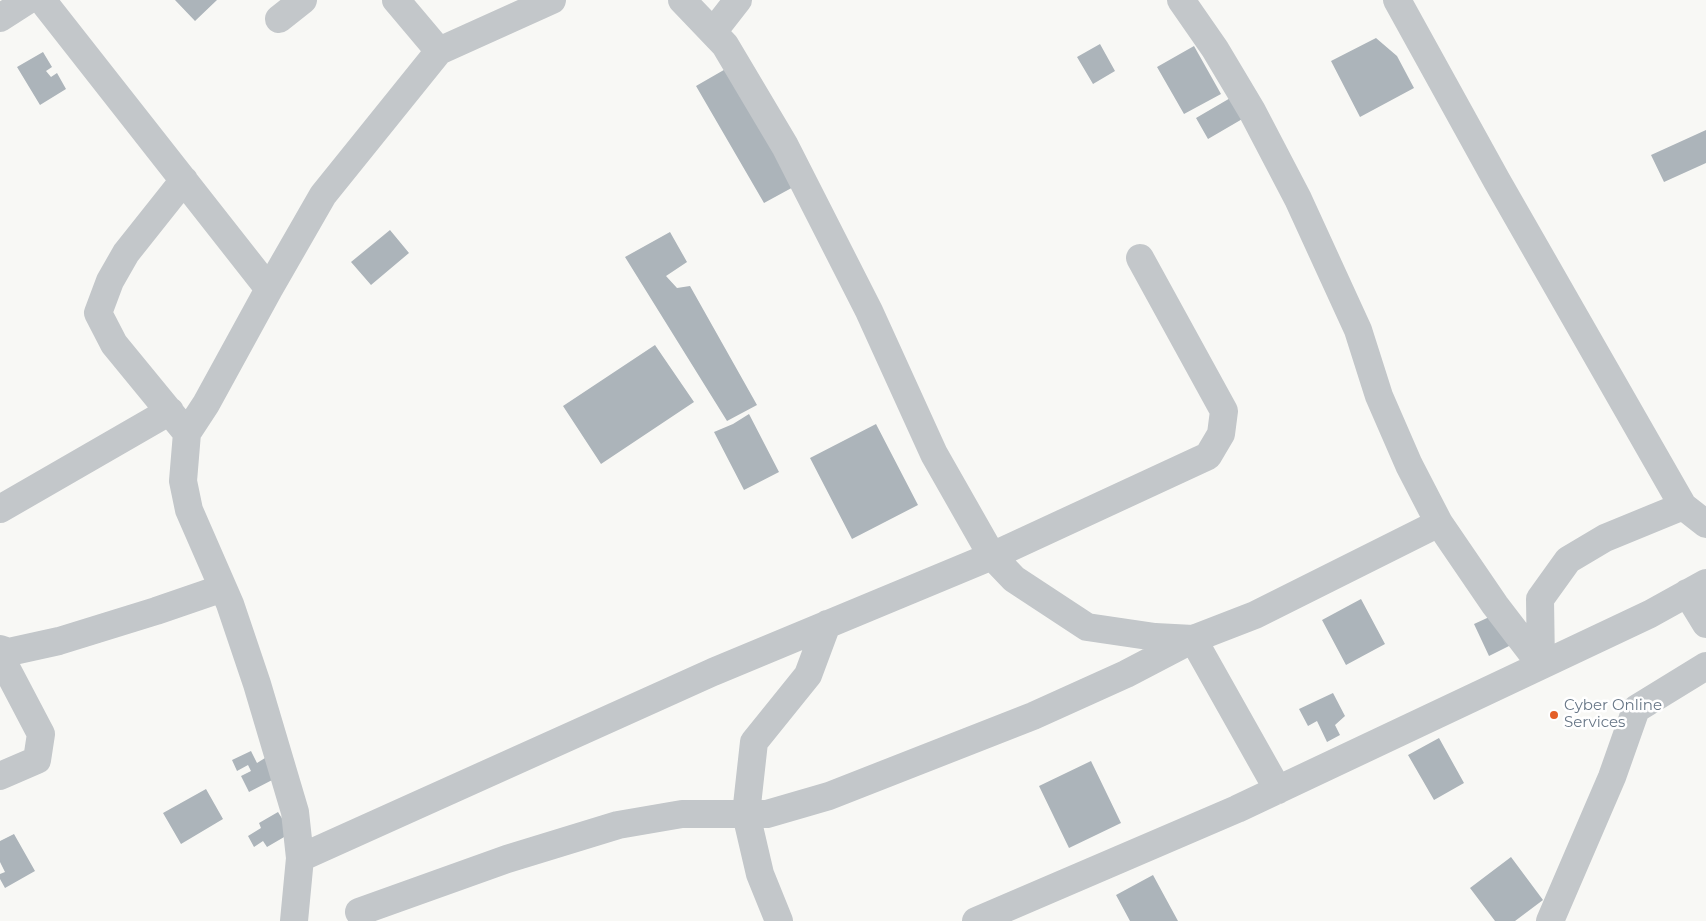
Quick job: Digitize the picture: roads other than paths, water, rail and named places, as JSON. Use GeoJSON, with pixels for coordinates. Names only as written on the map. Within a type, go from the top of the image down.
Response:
{"type":"FeatureCollection","features":[{"type":"Feature","properties":{"kind":"street"},"geometry":{"type":"LineString","coordinates":[[0,18],[28,0]]}},
{"type":"Feature","properties":{"kind":"street"},"geometry":{"type":"LineString","coordinates":[[42,0],[269,289]]}},
{"type":"Feature","properties":{"kind":"street"},"geometry":{"type":"LineString","coordinates":[[279,19],[303,0]]}},
{"type":"Feature","properties":{"kind":"street"},"geometry":{"type":"LineString","coordinates":[[396,0],[439,51]]}},
{"type":"Feature","properties":{"kind":"street"},"geometry":{"type":"LineString","coordinates":[[295,921],[300,858],[295,812],[257,684],[223,588],[189,510],[183,481],[187,433],[206,404],[323,195],[439,51],[552,0]]}},
{"type":"Feature","properties":{"kind":"street"},"geometry":{"type":"LineString","coordinates":[[682,0],[725,45],[785,146],[869,311],[934,454],[992,556],[1014,579],[1087,627],[1155,638],[1193,639]]}},
{"type":"Feature","properties":{"kind":"street"},"geometry":{"type":"LineString","coordinates":[[713,32],[738,0]]}},
{"type":"Feature","properties":{"kind":"street"},"geometry":{"type":"LineString","coordinates":[[1182,0],[1252,111],[1298,199],[1358,330],[1379,396],[1439,523],[1495,605],[1541,665]]}},
{"type":"Feature","properties":{"kind":"street"},"geometry":{"type":"LineString","coordinates":[[1397,0],[1497,181],[1683,506],[1706,524]]}},
{"type":"Feature","properties":{"kind":"street"},"geometry":{"type":"LineString","coordinates":[[184,180],[126,253],[110,281],[98,312],[114,344],[187,433]]}},
{"type":"Feature","properties":{"kind":"street"},"geometry":{"type":"LineString","coordinates":[[300,858],[713,672],[992,556],[1208,456],[1221,434],[1224,411],[1140,258]]}},
{"type":"Feature","properties":{"kind":"street"},"geometry":{"type":"LineString","coordinates":[[0,509],[170,411]]}},
{"type":"Feature","properties":{"kind":"street"},"geometry":{"type":"LineString","coordinates":[[1541,665],[1540,600],[1568,560],[1605,538],[1683,506]]}},
{"type":"Feature","properties":{"kind":"street"},"geometry":{"type":"LineString","coordinates":[[359,912],[507,860],[618,824],[682,814],[767,814],[829,796],[1033,716],[1126,674],[1193,639],[1255,616],[1439,523]]}},
{"type":"Feature","properties":{"kind":"street"},"geometry":{"type":"LineString","coordinates":[[0,649],[9,652],[59,641],[223,588]]}},
{"type":"Feature","properties":{"kind":"street"},"geometry":{"type":"LineString","coordinates":[[976,921],[1278,790],[1650,614],[1697,588],[1706,624]]}},
{"type":"Feature","properties":{"kind":"street"},"geometry":{"type":"LineString","coordinates":[[779,921],[760,874],[746,814],[754,742],[808,675],[828,624]]}},
{"type":"Feature","properties":{"kind":"street"},"geometry":{"type":"LineString","coordinates":[[1193,639],[1278,790]]}},
{"type":"Feature","properties":{"kind":"street"},"geometry":{"type":"LineString","coordinates":[[0,656],[41,734],[37,760],[0,776]]}},
{"type":"Feature","properties":{"kind":"street"},"geometry":{"type":"LineString","coordinates":[[1550,921],[1612,777],[1636,709],[1706,666]]}},
{"type":"Feature","properties":{"kind":"place","name":"Cyber Online Services"},"geometry":{"type":"Point","coordinates":[1554,715]}}]}
